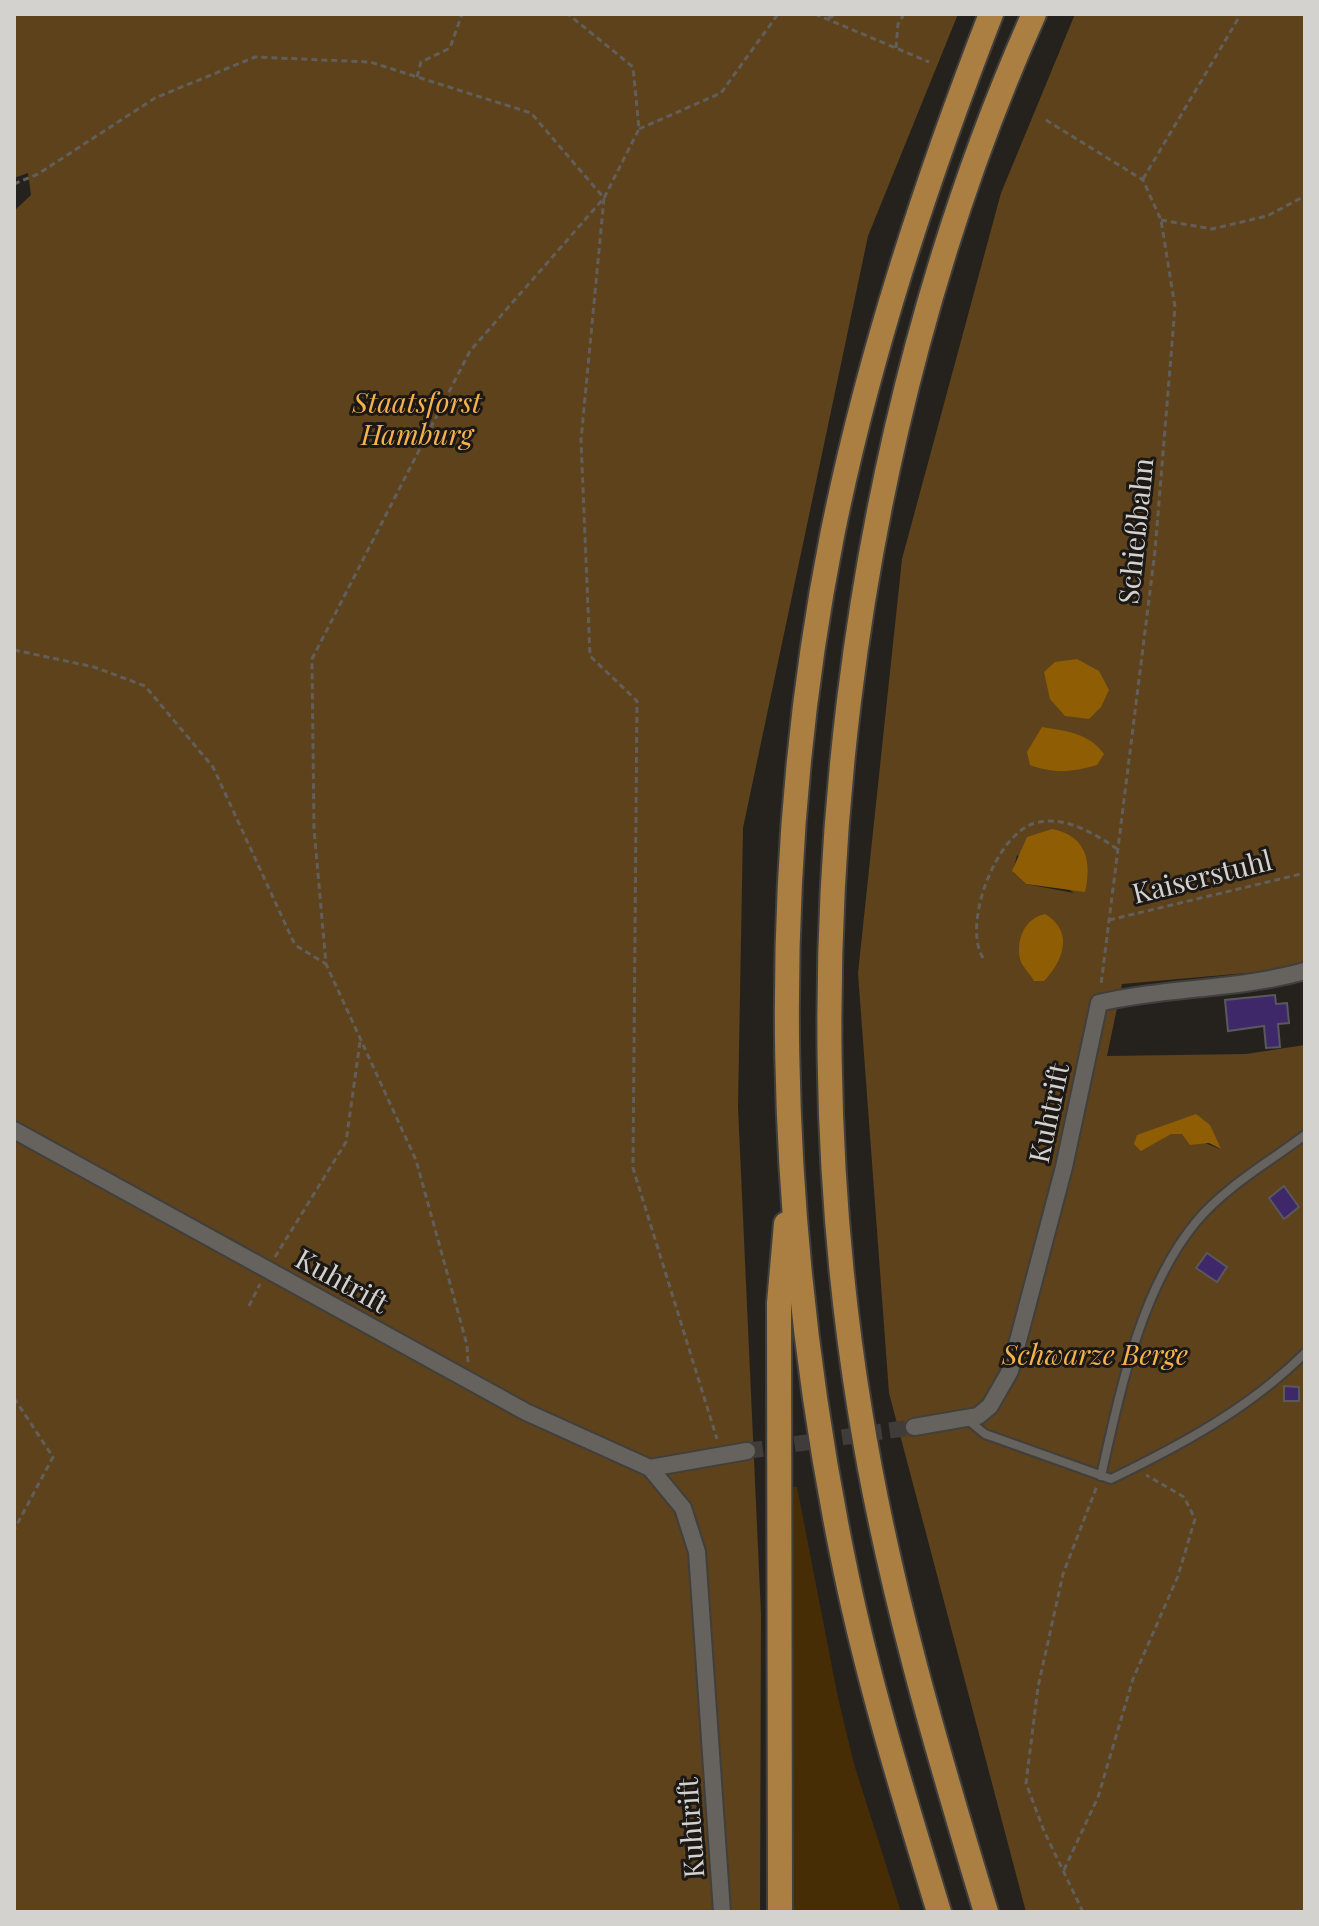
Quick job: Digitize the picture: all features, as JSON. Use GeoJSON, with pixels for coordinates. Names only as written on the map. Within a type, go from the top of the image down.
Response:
{"type":"FeatureCollection","features":[{"type":"Feature","properties":{"kind":"highway"},"geometry":{"type":"LineString","coordinates":[[939,1912],[878,1704],[847,1574],[817,1410],[791,1174],[787,1017],[790,891],[809,691],[832,539],[884,324],[942,142],[991,14]]}},
{"type":"Feature","properties":{"kind":"highway"},"geometry":{"type":"LineString","coordinates":[[986,1912],[903,1618],[859,1409],[833,1176],[831,990],[837,828],[852,680],[872,547],[901,411],[933,288],[974,160],[1034,14]]}},
{"type":"Feature","properties":{"kind":"highway"},"geometry":{"type":"LineString","coordinates":[[780,1912],[779,1303],[791,1174]]}},
{"type":"Feature","properties":{"kind":"street"},"geometry":{"type":"LineString","coordinates":[[1099,1003],[1139,994],[1260,983],[1305,971]]}},
{"type":"Feature","properties":{"kind":"street","name":"Kuhtrift"},"geometry":{"type":"LineString","coordinates":[[968,1420],[990,1406],[1010,1371],[1064,1167],[1099,1003]]}},
{"type":"Feature","properties":{"kind":"street","name":"Kuhtrift"},"geometry":{"type":"LineString","coordinates":[[14,1130],[462,1377],[563,1430],[650,1468],[683,1508],[697,1552],[722,1912]]}},
{"type":"Feature","properties":{"kind":"street"},"geometry":{"type":"LineString","coordinates":[[914,1427],[968,1420]]}},
{"type":"Feature","properties":{"kind":"street"},"geometry":{"type":"LineString","coordinates":[[650,1468],[747,1451]]}},
{"type":"Feature","properties":{"kind":"lane"},"geometry":{"type":"LineString","coordinates":[[1101,1476],[1152,1289],[1176,1249],[1215,1202],[1305,1135]]}},
{"type":"Feature","properties":{"kind":"lane"},"geometry":{"type":"LineString","coordinates":[[968,1420],[985,1434],[1111,1479],[1234,1411],[1278,1380],[1305,1353]]}},
{"type":"Feature","properties":{"kind":"path"},"geometry":{"type":"LineString","coordinates":[[417,77],[421,62],[450,48],[462,14]]}},
{"type":"Feature","properties":{"kind":"path"},"geometry":{"type":"LineString","coordinates":[[462,1377],[469,1358],[467,1345],[416,1160],[326,964],[314,829],[312,659],[470,351],[604,198],[639,129],[633,67],[568,14]]}},
{"type":"Feature","properties":{"kind":"path"},"geometry":{"type":"LineString","coordinates":[[639,129],[721,93],[778,14]]}},
{"type":"Feature","properties":{"kind":"path"},"geometry":{"type":"LineString","coordinates":[[815,14],[929,62]]}},
{"type":"Feature","properties":{"kind":"path"},"geometry":{"type":"LineString","coordinates":[[825,18],[839,14]]}},
{"type":"Feature","properties":{"kind":"path"},"geometry":{"type":"LineString","coordinates":[[896,48],[898,24],[904,14]]}},
{"type":"Feature","properties":{"kind":"path"},"geometry":{"type":"LineString","coordinates":[[1046,120],[1143,180],[1241,14]]}},
{"type":"Feature","properties":{"kind":"path"},"geometry":{"type":"LineString","coordinates":[[14,184],[38,174],[155,98],[255,57],[370,62],[531,113],[604,198],[581,440],[590,656],[637,701],[633,1168],[722,1454]]}},
{"type":"Feature","properties":{"kind":"path","name":"Schießbahn"},"geometry":{"type":"LineString","coordinates":[[1099,1003],[1155,551],[1175,307],[1161,220],[1143,180]]}},
{"type":"Feature","properties":{"kind":"path"},"geometry":{"type":"LineString","coordinates":[[1161,220],[1212,229],[1267,216],[1305,196]]}},
{"type":"Feature","properties":{"kind":"path"},"geometry":{"type":"LineString","coordinates":[[14,650],[94,667],[145,686],[213,767],[295,945],[326,964]]}},
{"type":"Feature","properties":{"kind":"path"},"geometry":{"type":"LineString","coordinates":[[983,958],[978,950],[980,896],[999,858],[1023,829],[1054,821],[1078,826],[1117,849]]}},
{"type":"Feature","properties":{"kind":"path","name":"Kaiserstuhl"},"geometry":{"type":"LineString","coordinates":[[1109,920],[1305,873]]}},
{"type":"Feature","properties":{"kind":"path"},"geometry":{"type":"LineString","coordinates":[[249,1306],[267,1269],[346,1142],[360,1038]]}},
{"type":"Feature","properties":{"kind":"path"},"geometry":{"type":"LineString","coordinates":[[14,1398],[53,1457],[14,1530]]}},
{"type":"Feature","properties":{"kind":"path"},"geometry":{"type":"LineString","coordinates":[[1064,1870],[1098,1797],[1133,1679],[1178,1576],[1195,1519],[1184,1497],[1139,1472],[1122,1474]]}},
{"type":"Feature","properties":{"kind":"path"},"geometry":{"type":"LineString","coordinates":[[1083,1912],[1026,1783],[1038,1687],[1063,1574],[1101,1476]]}},
{"type":"Feature","properties":{"kind":"shaded area"},"geometry":{"type":"Polygon","coordinates":[[[1077,659],[1099,671],[1109,690],[1101,707],[1089,719],[1065,716],[1050,699],[1044,672],[1055,662],[1077,659]]]}},
{"type":"Feature","properties":{"kind":"shaded area"},"geometry":{"type":"Polygon","coordinates":[[[1042,727],[1084,737],[1104,754],[1097,765],[1072,770],[1055,771],[1030,765],[1027,752],[1042,727]]]}},
{"type":"Feature","properties":{"kind":"shaded area"},"geometry":{"type":"Polygon","coordinates":[[[1052,829],[1072,837],[1084,851],[1088,870],[1085,892],[1026,884],[1012,871],[1027,837],[1052,829]]]}},
{"type":"Feature","properties":{"kind":"shaded area"},"geometry":{"type":"Polygon","coordinates":[[[1045,914],[1060,929],[1063,946],[1051,973],[1044,981],[1034,981],[1021,962],[1019,944],[1027,925],[1045,914]]]}},
{"type":"Feature","properties":{"kind":"shaded area"},"geometry":{"type":"Polygon","coordinates":[[[1196,1114],[1210,1125],[1221,1149],[1209,1143],[1190,1145],[1182,1134],[1171,1134],[1141,1151],[1134,1144],[1137,1135],[1196,1114]]]}},
{"type":"Feature","properties":{"kind":"shaded area"},"geometry":{"type":"Polygon","coordinates":[[[792,1487],[797,1487],[854,1764],[901,1912],[790,1912],[792,1487]]]}},
{"type":"Feature","properties":{"kind":"green space","name":"Staatsforst Hamburg"},"geometry":{"type":"Polygon","coordinates":[[[14,14],[958,14],[868,236],[743,828],[738,1107],[761,1614],[760,1912],[14,1912],[14,211],[31,195],[28,173],[14,178],[14,14]]]}},
{"type":"Feature","properties":{"kind":"green space","name":"Schwarze Berge"},"geometry":{"type":"Polygon","coordinates":[[[1075,14],[1305,14],[1305,962],[1280,970],[1122,984],[1107,1056],[1246,1054],[1305,1045],[1305,1912],[1026,1912],[889,1393],[858,973],[902,559],[1001,193],[1075,14]],[[1017,855],[1013,872],[1026,884],[1074,893],[1017,855]],[[1196,1114],[1171,1134],[1182,1134],[1220,1149],[1196,1114]]]}},
{"type":"Feature","properties":{"kind":"building"},"geometry":{"type":"Polygon","coordinates":[[[1275,995],[1276,1004],[1287,1003],[1289,1023],[1278,1024],[1280,1047],[1266,1048],[1264,1026],[1228,1031],[1225,1000],[1275,995]]]}},
{"type":"Feature","properties":{"kind":"building"},"geometry":{"type":"Polygon","coordinates":[[[1284,1186],[1299,1207],[1284,1219],[1269,1198],[1284,1186]]]}},
{"type":"Feature","properties":{"kind":"building"},"geometry":{"type":"Polygon","coordinates":[[[1207,1253],[1227,1267],[1217,1282],[1196,1268],[1207,1253]]]}},
{"type":"Feature","properties":{"kind":"building"},"geometry":{"type":"Polygon","coordinates":[[[1284,1386],[1299,1387],[1299,1401],[1284,1401],[1284,1386]]]}},
{"type":"Feature","properties":{"kind":"tunnel"},"geometry":{"type":"LineString","coordinates":[[747,1451],[914,1427]]}}]}
